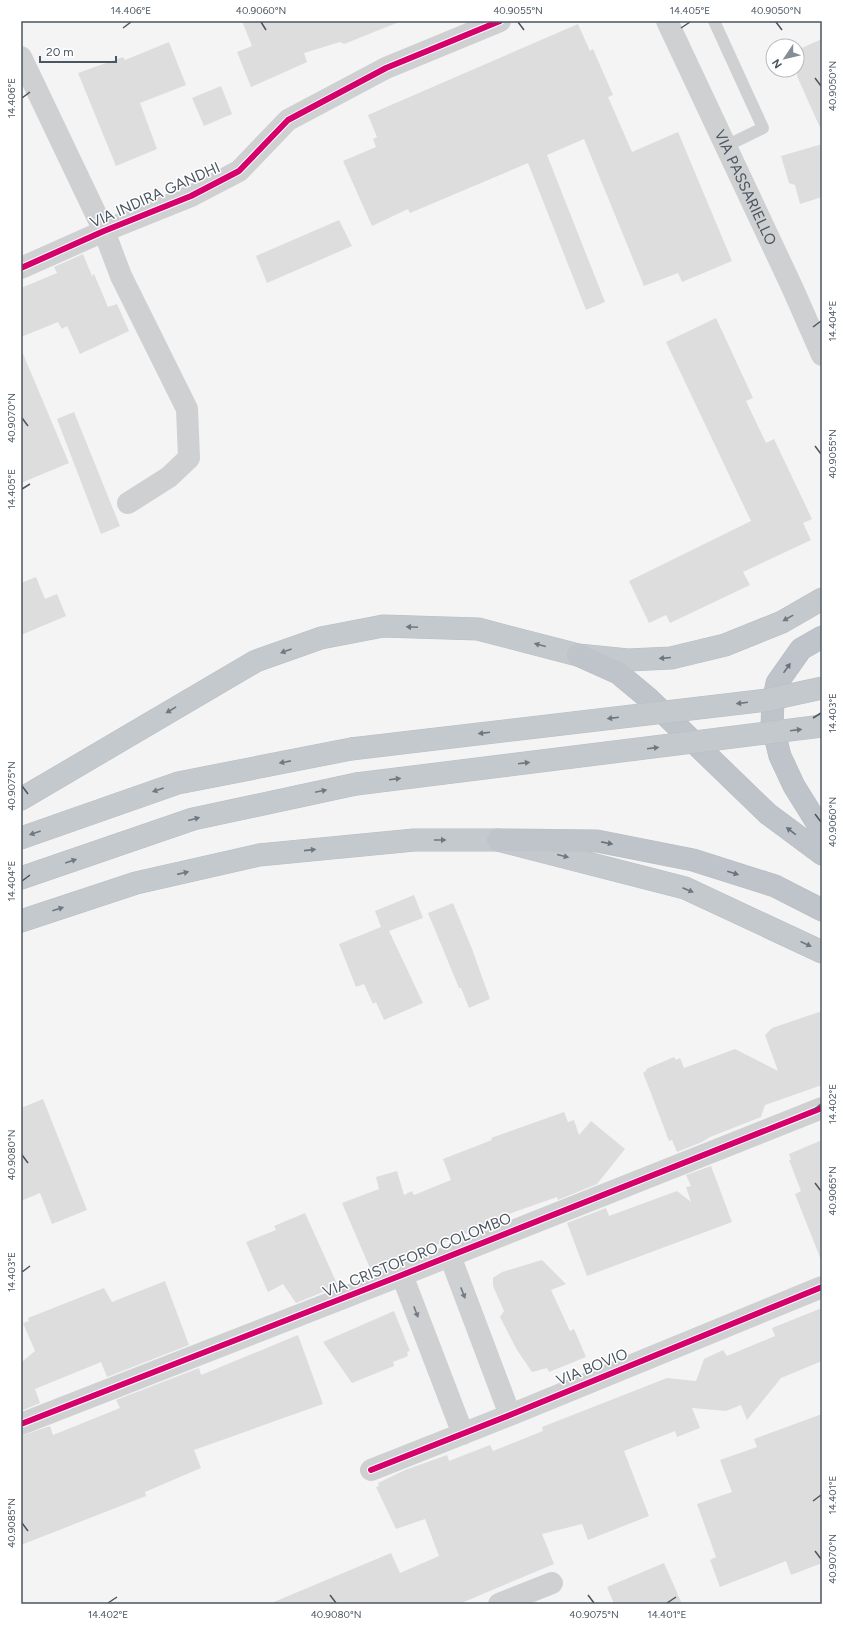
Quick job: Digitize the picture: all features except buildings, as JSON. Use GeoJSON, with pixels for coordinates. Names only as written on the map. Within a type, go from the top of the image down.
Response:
{"type":"FeatureCollection","features":[{"type":"Feature","properties":{"kind":"highway"},"geometry":{"type":"LineString","coordinates":[[21,799],[256,661],[321,638],[383,626],[478,629],[578,655],[628,660],[663,658],[725,645],[782,622],[822,599]]}},
{"type":"Feature","properties":{"kind":"highway"},"geometry":{"type":"LineString","coordinates":[[822,637],[801,649],[777,683],[773,703],[772,724],[780,756],[794,786],[822,831]]}},
{"type":"Feature","properties":{"kind":"highway"},"geometry":{"type":"LineString","coordinates":[[578,655],[618,674],[648,698],[768,814],[822,854]]}},
{"type":"Feature","properties":{"kind":"highway"},"geometry":{"type":"LineString","coordinates":[[21,838],[178,783],[350,749],[767,700],[822,688]]}},
{"type":"Feature","properties":{"kind":"highway"},"geometry":{"type":"LineString","coordinates":[[21,878],[193,819],[356,784],[822,726]]}},
{"type":"Feature","properties":{"kind":"highway"},"geometry":{"type":"LineString","coordinates":[[21,921],[136,883],[259,855],[414,840],[597,841],[693,860],[775,886],[822,910]]}},
{"type":"Feature","properties":{"kind":"highway"},"geometry":{"type":"LineString","coordinates":[[498,840],[685,888],[822,952]]}},
{"type":"Feature","properties":{"kind":"street","name":"VIA INDIRA GANDHI"},"geometry":{"type":"LineString","coordinates":[[21,268],[104,231],[191,196],[239,171],[288,120],[386,68],[500,21]]}},
{"type":"Feature","properties":{"kind":"street","name":"VIA PASSARIELLO"},"geometry":{"type":"LineString","coordinates":[[667,21],[822,355]]}},
{"type":"Feature","properties":{"kind":"street","name":"VIA INDIRA GANDHI"},"geometry":{"type":"LineString","coordinates":[[21,57],[104,231],[121,276],[186,409],[189,458],[169,478],[128,503]]}},
{"type":"Feature","properties":{"kind":"street","name":"VIA CRISTOFORO COLOMBO"},"geometry":{"type":"LineString","coordinates":[[21,1424],[402,1275],[822,1108]]}},
{"type":"Feature","properties":{"kind":"street"},"geometry":{"type":"LineString","coordinates":[[450,1256],[510,1415]]}},
{"type":"Feature","properties":{"kind":"street"},"geometry":{"type":"LineString","coordinates":[[402,1275],[463,1434]]}},
{"type":"Feature","properties":{"kind":"street","name":"VIA BOVIO"},"geometry":{"type":"LineString","coordinates":[[371,1470],[510,1415],[822,1287]]}},
{"type":"Feature","properties":{"kind":"street"},"geometry":{"type":"LineString","coordinates":[[499,1604],[552,1583]]}},
{"type":"Feature","properties":{"kind":"lane"},"geometry":{"type":"LineString","coordinates":[[714,21],[763,128],[726,146]]}},
{"type":"Feature","properties":{"kind":"cycle path"},"geometry":{"type":"LineString","coordinates":[[21,268],[104,231],[191,196],[239,171],[288,120],[386,68],[500,21]]}},
{"type":"Feature","properties":{"kind":"cycle path"},"geometry":{"type":"LineString","coordinates":[[21,1424],[402,1275],[822,1108]]}},
{"type":"Feature","properties":{"kind":"cycle path"},"geometry":{"type":"LineString","coordinates":[[371,1470],[510,1415],[822,1287]]}}]}
